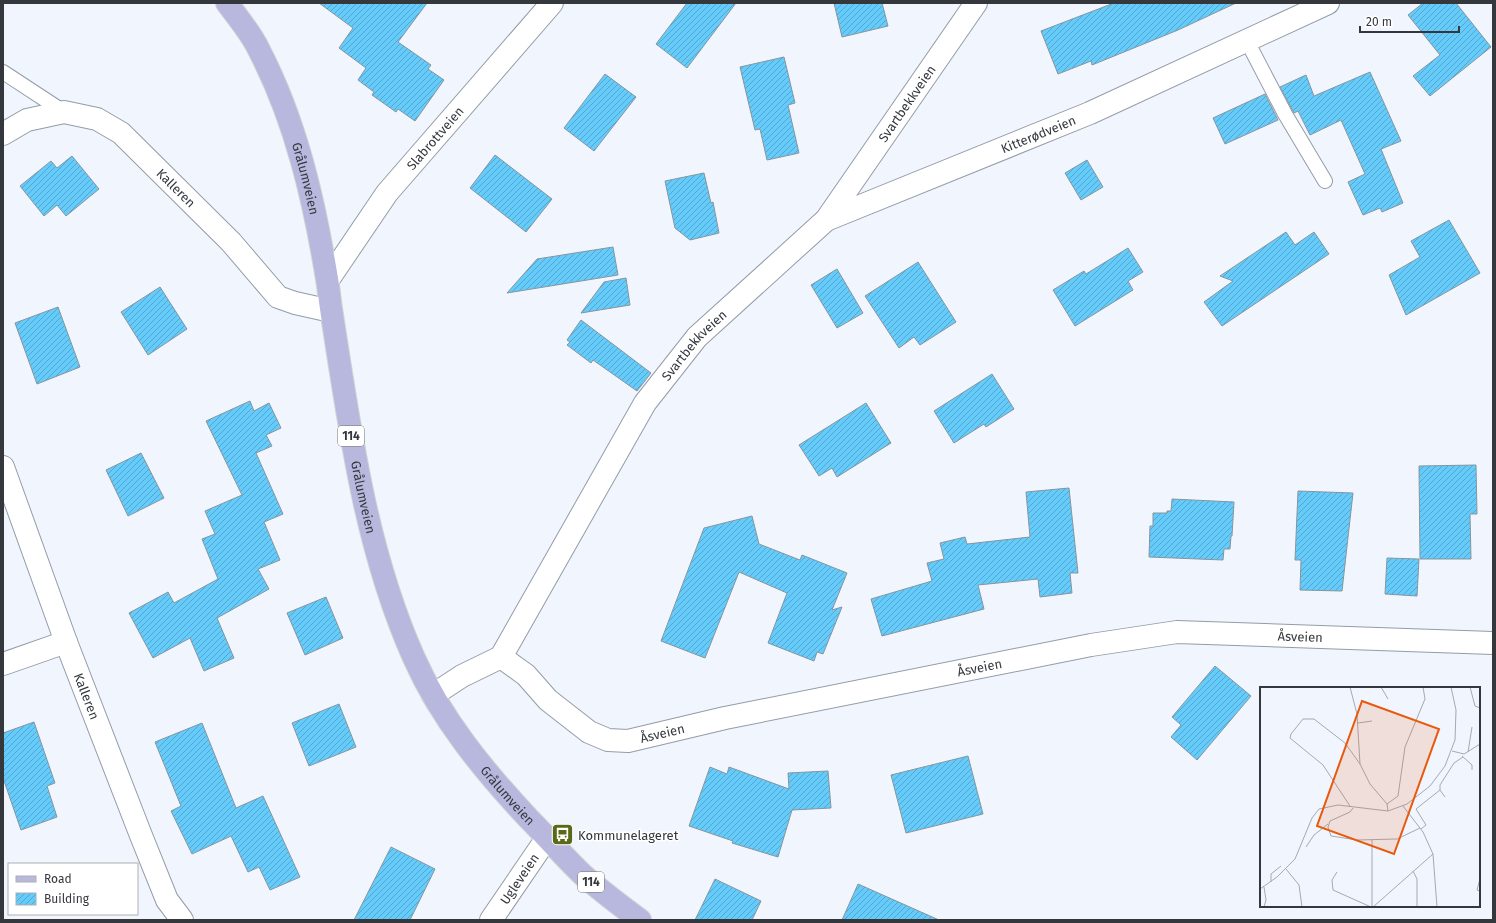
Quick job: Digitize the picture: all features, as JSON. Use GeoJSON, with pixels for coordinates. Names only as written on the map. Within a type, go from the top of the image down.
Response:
{"type":"FeatureCollection","features":[{"type":"Feature","properties":{"kind":"main road","name":"Grålumveien"},"geometry":{"type":"LineString","coordinates":[[227,3],[258,48],[280,93],[300,154],[311,195],[328,280],[331,311],[351,433],[367,514],[380,562],[397,614],[414,658],[432,695],[468,748],[506,795],[584,875],[640,920]]}},
{"type":"Feature","properties":{"kind":"street","name":"Slabrottveien"},"geometry":{"type":"LineString","coordinates":[[328,280],[387,193],[552,3]]}},
{"type":"Feature","properties":{"kind":"street","name":"Svartbekkveien"},"geometry":{"type":"LineString","coordinates":[[501,656],[644,403],[696,337],[826,220],[976,3]]}},
{"type":"Feature","properties":{"kind":"street","name":"Kitterødveien"},"geometry":{"type":"LineString","coordinates":[[826,220],[1090,113],[1328,3]]}},
{"type":"Feature","properties":{"kind":"street","name":"Kalleren"},"geometry":{"type":"LineString","coordinates":[[3,134],[27,120],[64,112],[97,119],[121,133],[231,242],[278,297],[295,303],[331,311]]}},
{"type":"Feature","properties":{"kind":"street","name":"Kalleren"},"geometry":{"type":"LineString","coordinates":[[3,467],[66,642],[167,900],[182,920]]}},
{"type":"Feature","properties":{"kind":"street","name":"Åsveien"},"geometry":{"type":"LineString","coordinates":[[501,656],[526,675],[548,700],[589,732],[608,740],[628,741],[733,717],[1083,646],[1176,632],[1493,643]]}},
{"type":"Feature","properties":{"kind":"street"},"geometry":{"type":"LineString","coordinates":[[3,664],[66,642]]}},
{"type":"Feature","properties":{"kind":"street"},"geometry":{"type":"LineString","coordinates":[[432,695],[462,676],[501,656]]}},
{"type":"Feature","properties":{"kind":"street","name":"Ugleveien"},"geometry":{"type":"LineString","coordinates":[[491,920],[547,838]]}},
{"type":"Feature","properties":{"kind":"lane"},"geometry":{"type":"LineString","coordinates":[[1247,41],[1285,114],[1325,181]]}},
{"type":"Feature","properties":{"kind":"lane"},"geometry":{"type":"LineString","coordinates":[[3,72],[64,112]]}},
{"type":"Feature","properties":{"kind":"building"},"geometry":{"type":"Polygon","coordinates":[[[319,3],[427,3],[398,42],[431,65],[428,69],[444,80],[415,121],[398,109],[396,112],[372,95],[374,92],[358,80],[366,68],[339,48],[353,28],[319,3]]]}},
{"type":"Feature","properties":{"kind":"building"},"geometry":{"type":"Polygon","coordinates":[[[687,3],[736,3],[687,68],[656,44],[687,3]]]}},
{"type":"Feature","properties":{"kind":"building"},"geometry":{"type":"Polygon","coordinates":[[[834,3],[882,3],[888,26],[842,37],[834,3]]]}},
{"type":"Feature","properties":{"kind":"building"},"geometry":{"type":"Polygon","coordinates":[[[1114,3],[1236,3],[1178,30],[1092,65],[1091,61],[1058,74],[1041,31],[1114,3]]]}},
{"type":"Feature","properties":{"kind":"building"},"geometry":{"type":"Polygon","coordinates":[[[1423,3],[1456,3],[1491,47],[1430,96],[1413,76],[1440,55],[1408,15],[1423,3]]]}},
{"type":"Feature","properties":{"kind":"building"},"geometry":{"type":"Polygon","coordinates":[[[784,57],[795,103],[788,105],[799,153],[767,160],[760,129],[755,130],[740,67],[784,57]]]}},
{"type":"Feature","properties":{"kind":"building"},"geometry":{"type":"Polygon","coordinates":[[[1370,72],[1401,141],[1381,149],[1403,203],[1382,212],[1380,208],[1363,215],[1348,182],[1365,174],[1341,120],[1310,135],[1298,111],[1294,113],[1280,87],[1306,75],[1314,96],[1370,72]]]}},
{"type":"Feature","properties":{"kind":"building"},"geometry":{"type":"Polygon","coordinates":[[[605,74],[636,97],[594,151],[564,128],[605,74]]]}},
{"type":"Feature","properties":{"kind":"building"},"geometry":{"type":"Polygon","coordinates":[[[1265,94],[1278,120],[1225,144],[1213,118],[1265,94]]]}},
{"type":"Feature","properties":{"kind":"building"},"geometry":{"type":"Polygon","coordinates":[[[495,155],[552,199],[526,232],[470,188],[495,155]]]}},
{"type":"Feature","properties":{"kind":"building"},"geometry":{"type":"Polygon","coordinates":[[[72,156],[99,189],[66,216],[57,205],[44,216],[20,186],[51,161],[57,168],[72,156]]]}},
{"type":"Feature","properties":{"kind":"building"},"geometry":{"type":"Polygon","coordinates":[[[1087,160],[1103,187],[1081,200],[1065,173],[1087,160]]]}},
{"type":"Feature","properties":{"kind":"building"},"geometry":{"type":"Polygon","coordinates":[[[704,173],[711,203],[713,202],[719,233],[690,240],[675,228],[665,181],[704,173]]]}},
{"type":"Feature","properties":{"kind":"building"},"geometry":{"type":"Polygon","coordinates":[[[1449,220],[1480,273],[1406,315],[1389,275],[1420,257],[1411,241],[1449,220]]]}},
{"type":"Feature","properties":{"kind":"building"},"geometry":{"type":"Polygon","coordinates":[[[1286,232],[1295,245],[1314,232],[1329,254],[1222,326],[1204,302],[1233,281],[1220,276],[1286,232]]]}},
{"type":"Feature","properties":{"kind":"building"},"geometry":{"type":"Polygon","coordinates":[[[613,247],[618,275],[507,293],[537,259],[613,247]]]}},
{"type":"Feature","properties":{"kind":"building"},"geometry":{"type":"Polygon","coordinates":[[[1128,248],[1143,272],[1128,281],[1133,290],[1075,326],[1053,290],[1084,271],[1086,274],[1128,248]]]}},
{"type":"Feature","properties":{"kind":"building"},"geometry":{"type":"Polygon","coordinates":[[[918,262],[956,322],[920,345],[914,337],[899,348],[865,296],[918,262]]]}},
{"type":"Feature","properties":{"kind":"building"},"geometry":{"type":"Polygon","coordinates":[[[837,269],[863,313],[837,328],[811,285],[837,269]]]}},
{"type":"Feature","properties":{"kind":"building"},"geometry":{"type":"Polygon","coordinates":[[[626,278],[630,305],[581,313],[604,282],[626,278]]]}},
{"type":"Feature","properties":{"kind":"building"},"geometry":{"type":"Polygon","coordinates":[[[160,287],[187,329],[148,355],[121,312],[160,287]]]}},
{"type":"Feature","properties":{"kind":"building"},"geometry":{"type":"Polygon","coordinates":[[[58,307],[80,367],[37,384],[15,323],[58,307]]]}},
{"type":"Feature","properties":{"kind":"building"},"geometry":{"type":"Polygon","coordinates":[[[581,320],[651,373],[637,391],[593,360],[591,363],[567,345],[570,342],[567,340],[581,320]]]}},
{"type":"Feature","properties":{"kind":"building"},"geometry":{"type":"Polygon","coordinates":[[[992,374],[1014,409],[986,427],[984,424],[954,443],[934,411],[992,374]]]}},
{"type":"Feature","properties":{"kind":"building"},"geometry":{"type":"Polygon","coordinates":[[[250,401],[254,411],[269,403],[281,428],[266,435],[272,446],[256,453],[283,514],[264,522],[280,560],[258,569],[269,589],[217,618],[234,658],[204,671],[190,638],[153,658],[129,613],[168,592],[174,603],[218,579],[202,539],[215,534],[205,511],[242,495],[206,421],[250,401]]]}},
{"type":"Feature","properties":{"kind":"building"},"geometry":{"type":"Polygon","coordinates":[[[866,403],[891,443],[837,477],[832,468],[819,476],[799,445],[866,403]]]}},
{"type":"Feature","properties":{"kind":"building"},"geometry":{"type":"Polygon","coordinates":[[[141,453],[164,498],[128,516],[106,470],[141,453]]]}},
{"type":"Feature","properties":{"kind":"building"},"geometry":{"type":"Polygon","coordinates":[[[1476,465],[1477,514],[1470,514],[1471,559],[1420,559],[1419,466],[1476,465]]]}},
{"type":"Feature","properties":{"kind":"building"},"geometry":{"type":"Polygon","coordinates":[[[1069,488],[1078,573],[1070,573],[1072,593],[1040,597],[1038,579],[978,585],[984,609],[882,636],[871,599],[932,581],[927,563],[944,559],[940,543],[965,537],[967,544],[1030,537],[1026,492],[1069,488]]]}},
{"type":"Feature","properties":{"kind":"building"},"geometry":{"type":"Polygon","coordinates":[[[1298,491],[1353,493],[1342,591],[1300,590],[1301,560],[1295,560],[1298,491]]]}},
{"type":"Feature","properties":{"kind":"building"},"geometry":{"type":"Polygon","coordinates":[[[1172,499],[1234,502],[1230,549],[1224,549],[1223,560],[1149,557],[1150,526],[1153,526],[1153,513],[1167,513],[1167,511],[1171,511],[1172,499]]]}},
{"type":"Feature","properties":{"kind":"building"},"geometry":{"type":"Polygon","coordinates":[[[752,516],[759,544],[800,560],[802,555],[847,573],[832,610],[842,607],[823,654],[817,652],[814,661],[768,643],[787,593],[739,572],[705,658],[661,641],[704,528],[752,516]]]}},
{"type":"Feature","properties":{"kind":"building"},"geometry":{"type":"Polygon","coordinates":[[[1387,558],[1419,559],[1417,596],[1385,594],[1387,558]]]}},
{"type":"Feature","properties":{"kind":"building"},"geometry":{"type":"Polygon","coordinates":[[[326,597],[343,638],[305,655],[287,613],[326,597]]]}},
{"type":"Feature","properties":{"kind":"building"},"geometry":{"type":"Polygon","coordinates":[[[1215,666],[1251,696],[1197,760],[1171,737],[1181,725],[1172,717],[1215,666]]]}},
{"type":"Feature","properties":{"kind":"building"},"geometry":{"type":"Polygon","coordinates":[[[339,704],[356,747],[309,766],[292,723],[339,704]]]}},
{"type":"Feature","properties":{"kind":"building"},"geometry":{"type":"Polygon","coordinates":[[[34,722],[55,783],[47,786],[57,817],[21,830],[3,778],[3,733],[34,722]]]}},
{"type":"Feature","properties":{"kind":"building"},"geometry":{"type":"Polygon","coordinates":[[[202,723],[236,808],[263,796],[300,877],[270,890],[259,867],[248,872],[231,836],[192,854],[171,811],[181,806],[155,742],[202,723]]]}},
{"type":"Feature","properties":{"kind":"building"},"geometry":{"type":"Polygon","coordinates":[[[968,756],[983,814],[906,833],[891,775],[968,756]]]}},
{"type":"Feature","properties":{"kind":"building"},"geometry":{"type":"Polygon","coordinates":[[[710,767],[727,774],[729,767],[789,789],[788,773],[828,771],[831,808],[792,810],[778,857],[732,843],[733,841],[689,826],[710,767]]]}},
{"type":"Feature","properties":{"kind":"building"},"geometry":{"type":"Polygon","coordinates":[[[391,847],[435,869],[410,920],[354,920],[391,847]]]}},
{"type":"Feature","properties":{"kind":"building"},"geometry":{"type":"Polygon","coordinates":[[[715,879],[761,901],[752,920],[695,920],[715,879]]]}},
{"type":"Feature","properties":{"kind":"building"},"geometry":{"type":"Polygon","coordinates":[[[858,884],[939,920],[842,920],[858,884]]]}},
{"type":"Feature","properties":{"kind":"place","name":"Kommunelageret"},"geometry":{"type":"Point","coordinates":[563,835]}}]}
